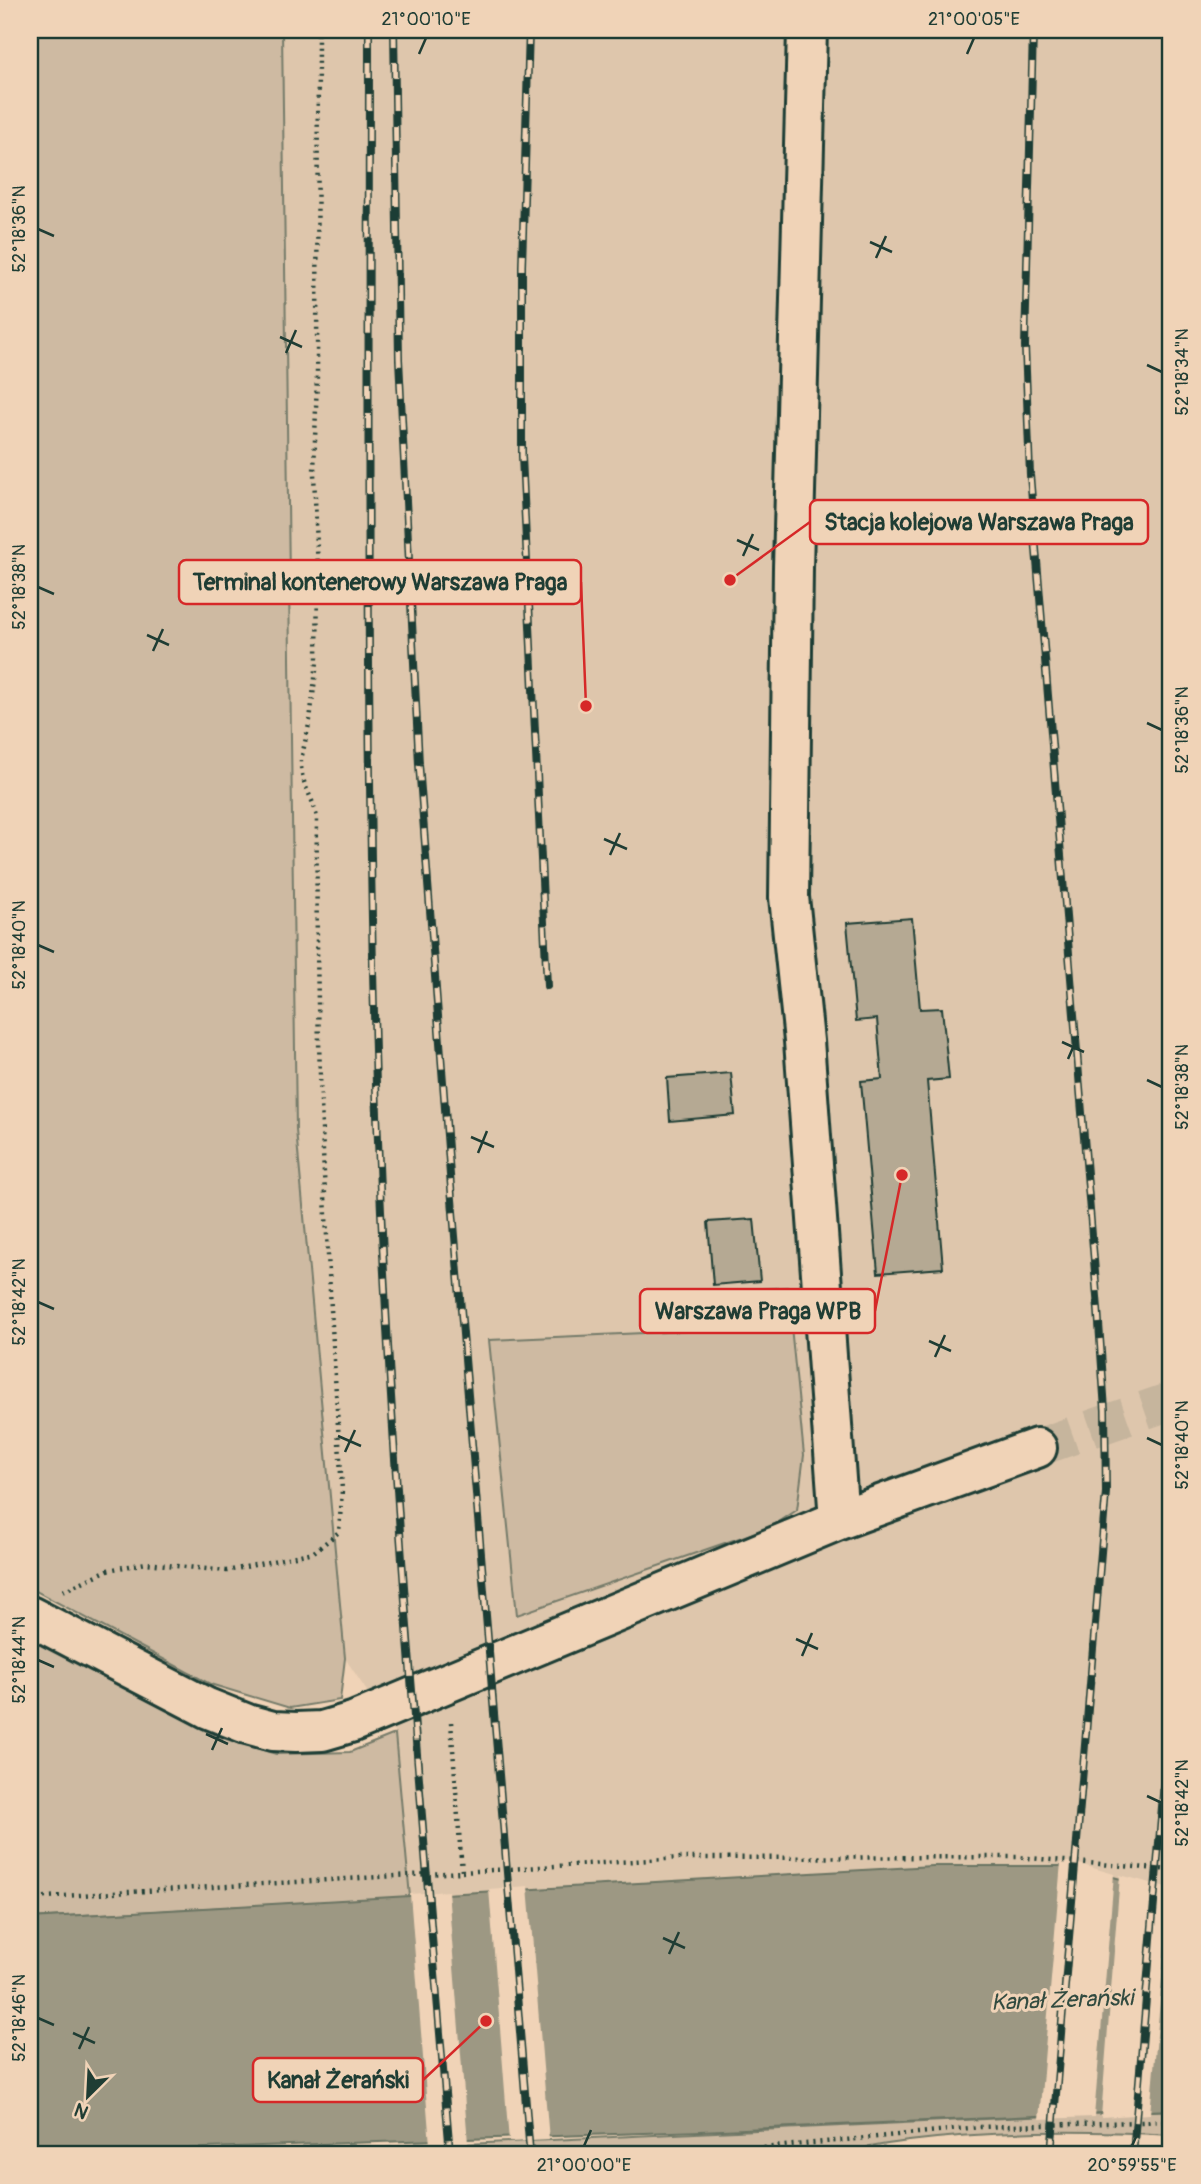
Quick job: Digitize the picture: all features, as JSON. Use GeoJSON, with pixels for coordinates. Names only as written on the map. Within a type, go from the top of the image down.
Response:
{"type":"FeatureCollection","features":[{"type":"Feature","properties":{"kind":"lane"},"geometry":{"type":"LineString","coordinates":[[807,30],[792,582],[789,897],[804,1041],[839,1520]]}},
{"type":"Feature","properties":{"kind":"lane"},"geometry":{"type":"LineString","coordinates":[[41,1606],[207,1708],[273,1731],[322,1731],[448,1683],[839,1520],[1037,1448]]}},
{"type":"Feature","properties":{"kind":"path"},"geometry":{"type":"LineString","coordinates":[[41,1606],[108,1570],[146,1563],[227,1571],[314,1552],[339,1532],[342,1490],[325,1218],[317,994],[317,819],[302,782],[301,772],[315,688],[317,650],[318,572],[314,473],[317,374],[318,30]]}},
{"type":"Feature","properties":{"kind":"path"},"geometry":{"type":"LineString","coordinates":[[448,1683],[462,1872]]}},
{"type":"Feature","properties":{"kind":"path"},"geometry":{"type":"LineString","coordinates":[[30,1898],[681,1858],[1017,1857],[1171,1870]]}},
{"type":"Feature","properties":{"kind":"path"},"geometry":{"type":"LineString","coordinates":[[701,2154],[980,2127],[1171,2121]]}},
{"type":"Feature","properties":{"kind":"shaded area"},"geometry":{"type":"Polygon","coordinates":[[[30,30],[282,30],[296,1130],[345,1658],[340,1700],[290,1708],[210,1684],[30,1588],[30,30]]]}},
{"type":"Feature","properties":{"kind":"shaded area"},"geometry":{"type":"Polygon","coordinates":[[[282,30],[1171,30],[1171,1892],[1071,1866],[932,1866],[410,1897],[395,1734],[345,1658],[296,1130],[282,30]]]}},
{"type":"Feature","properties":{"kind":"shaded area"},"geometry":{"type":"Polygon","coordinates":[[[787,1287],[804,1455],[797,1510],[771,1527],[517,1615],[489,1340],[687,1331],[686,1295],[787,1287]]]}},
{"type":"Feature","properties":{"kind":"shaded area"},"geometry":{"type":"Polygon","coordinates":[[[30,1638],[216,1736],[276,1754],[350,1752],[395,1734],[410,1897],[30,1918],[30,1638]]]}},
{"type":"Feature","properties":{"kind":"shaded area"},"geometry":{"type":"Polygon","coordinates":[[[1171,2110],[1171,2135],[1106,2132],[1007,2133],[899,2142],[830,2154],[262,2154],[830,2127],[1171,2110]]]}},
{"type":"Feature","properties":{"kind":"water"},"geometry":{"type":"Polygon","coordinates":[[[932,1866],[1071,1866],[1171,1892],[1171,2110],[701,2131],[30,2154],[30,1918],[932,1866]]]}},
{"type":"Feature","properties":{"kind":"pier"},"geometry":{"type":"Polygon","coordinates":[[[1061,1862],[1072,1862],[1114,1874],[1094,2117],[1039,2119],[1061,1862]]]}},
{"type":"Feature","properties":{"kind":"pier"},"geometry":{"type":"Polygon","coordinates":[[[1120,1875],[1170,1888],[1150,2114],[1101,2117],[1120,1875]]]}},
{"type":"Feature","properties":{"kind":"pier"},"geometry":{"type":"Polygon","coordinates":[[[528,1886],[549,2140],[509,2142],[489,1889],[528,1886]]]}},
{"type":"Feature","properties":{"kind":"pier"},"geometry":{"type":"Polygon","coordinates":[[[448,1891],[468,2143],[430,2145],[410,1894],[448,1891]]]}},
{"type":"Feature","properties":{"kind":"building"},"geometry":{"type":"Polygon","coordinates":[[[912,918],[920,1009],[942,1008],[949,1079],[927,1081],[943,1268],[878,1273],[861,1081],[882,1079],[877,1019],[856,1021],[847,923],[912,918]]]}},
{"type":"Feature","properties":{"kind":"building"},"geometry":{"type":"Polygon","coordinates":[[[731,1073],[735,1115],[670,1121],[667,1078],[731,1073]]]}},
{"type":"Feature","properties":{"kind":"building"},"geometry":{"type":"Polygon","coordinates":[[[754,1219],[760,1281],[713,1285],[708,1222],[754,1219]]]}},
{"type":"Feature","properties":{"kind":"tunnel"},"geometry":{"type":"LineString","coordinates":[[1037,1448],[1171,1401]]}},
{"type":"Feature","properties":{"kind":"railway"},"geometry":{"type":"LineString","coordinates":[[369,30],[370,767],[379,1156],[385,1299],[404,1584],[450,2154]]}},
{"type":"Feature","properties":{"kind":"railway"},"geometry":{"type":"LineString","coordinates":[[394,30],[399,359],[419,764],[530,2154]]}},
{"type":"Feature","properties":{"kind":"railway"},"geometry":{"type":"LineString","coordinates":[[529,30],[522,266],[522,456],[547,986]]}},
{"type":"Feature","properties":{"kind":"railway"},"geometry":{"type":"LineString","coordinates":[[1033,30],[1025,346],[1030,475],[1098,1309],[1105,1410],[1106,1492],[1051,2154]]}},
{"type":"Feature","properties":{"kind":"railway"},"geometry":{"type":"LineString","coordinates":[[1133,2154],[1171,1699]]}},
{"type":"Feature","properties":{"kind":"place","name":"Stacja kolejowa Warszawa Praga"},"geometry":{"type":"Point","coordinates":[730,580]}},
{"type":"Feature","properties":{"kind":"place","name":"Terminal kontenerowy Warszawa Praga"},"geometry":{"type":"Point","coordinates":[586,706]}},
{"type":"Feature","properties":{"kind":"place","name":"Warszawa Praga WPB"},"geometry":{"type":"Point","coordinates":[902,1175]}},
{"type":"Feature","properties":{"kind":"place","name":"Kanał Żerański"},"geometry":{"type":"Point","coordinates":[486,2021]}}]}
